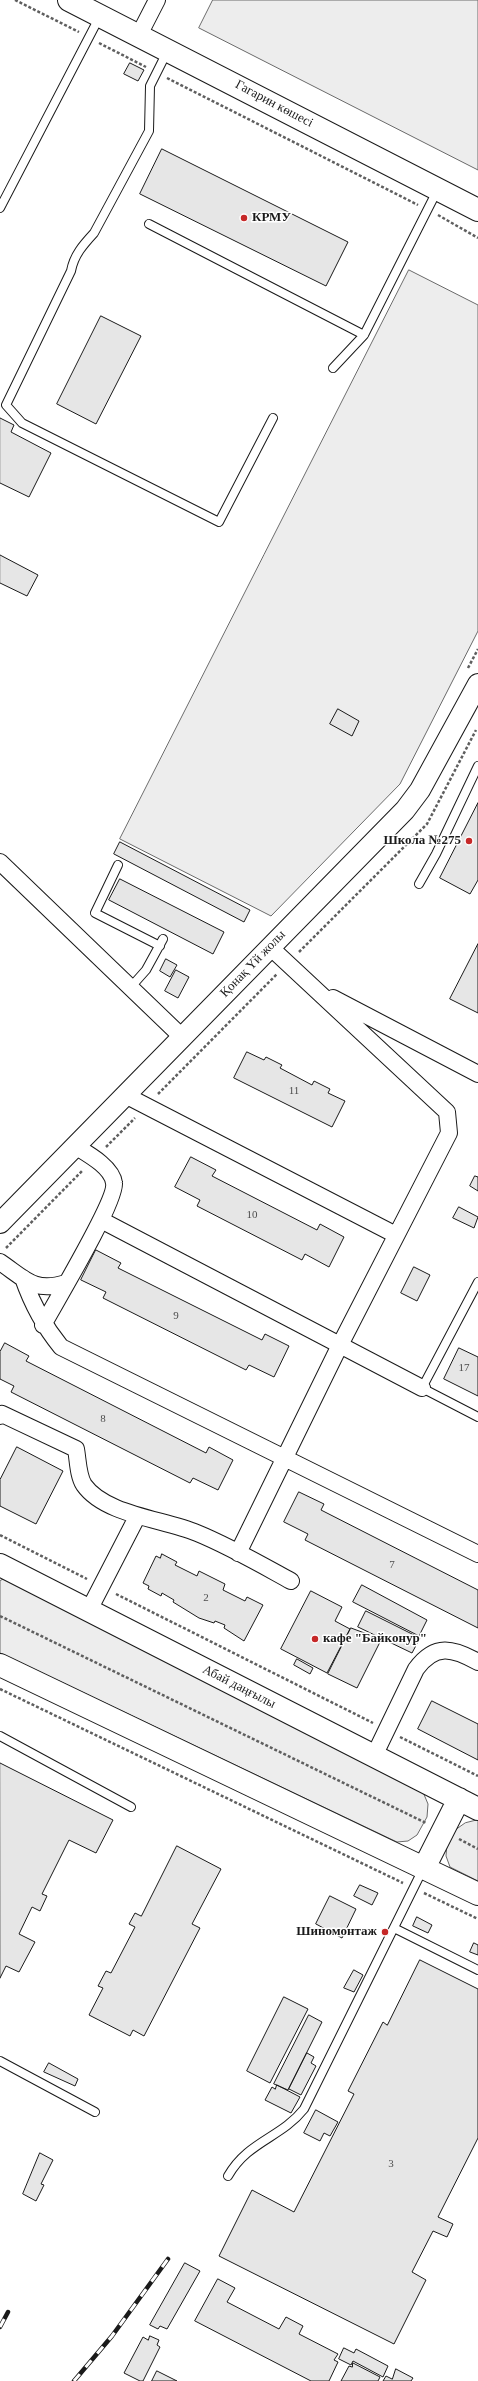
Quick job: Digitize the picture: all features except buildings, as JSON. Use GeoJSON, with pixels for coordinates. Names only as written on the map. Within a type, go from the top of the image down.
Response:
{"type":"FeatureCollection","features":[{"type":"Feature","properties":{"kind":"main road","name":"Гагарин көшесі"},"geometry":{"type":"LineString","coordinates":[[69,0],[478,210]]}},
{"type":"Feature","properties":{"kind":"main road","name":"Абай даңғылы"},"geometry":{"type":"LineString","coordinates":[[0,1565],[478,1809]]}},
{"type":"Feature","properties":{"kind":"main road"},"geometry":{"type":"LineString","coordinates":[[0,1665],[478,1894]]}},
{"type":"Feature","properties":{"kind":"main road"},"geometry":{"type":"LineString","coordinates":[[424,1868],[459,1799]]}},
{"type":"Feature","properties":{"kind":"street"},"geometry":{"type":"LineString","coordinates":[[139,35],[157,0]]}},
{"type":"Feature","properties":{"kind":"street","name":"Қонақ Үй жолы"},"geometry":{"type":"LineString","coordinates":[[0,1223],[405,810],[420,790],[475,683]]}},
{"type":"Feature","properties":{"kind":"street"},"geometry":{"type":"LineString","coordinates":[[0,862],[182,1038]]}},
{"type":"Feature","properties":{"kind":"street"},"geometry":{"type":"LineString","coordinates":[[238,1553],[340,1345],[449,1133],[447,1112],[270,947]]}},
{"type":"Feature","properties":{"kind":"street"},"geometry":{"type":"LineString","coordinates":[[318,991],[478,1074]]}},
{"type":"Feature","properties":{"kind":"street"},"geometry":{"type":"LineString","coordinates":[[125,1095],[396,1235]]}},
{"type":"Feature","properties":{"kind":"street"},"geometry":{"type":"LineString","coordinates":[[43,1325],[101,1220],[114,1184],[113,1178],[95,1159],[75,1146]]}},
{"type":"Feature","properties":{"kind":"street"},"geometry":{"type":"LineString","coordinates":[[101,1220],[422,1388]]}},
{"type":"Feature","properties":{"kind":"street"},"geometry":{"type":"LineString","coordinates":[[0,1262],[39,1287],[52,1287],[66,1283]]}},
{"type":"Feature","properties":{"kind":"street"},"geometry":{"type":"LineString","coordinates":[[23,1278],[35,1310],[43,1325],[61,1347],[478,1554]]}},
{"type":"Feature","properties":{"kind":"street"},"geometry":{"type":"LineString","coordinates":[[0,1416],[2,1414],[76,1450],[84,1484],[98,1498],[137,1517],[168,1522],[198,1533],[292,1580]]}},
{"type":"Feature","properties":{"kind":"street"},"geometry":{"type":"LineString","coordinates":[[89,1610],[137,1517]]}},
{"type":"Feature","properties":{"kind":"street"},"geometry":{"type":"LineString","coordinates":[[374,1756],[416,1669],[423,1659],[433,1652],[447,1650],[462,1653],[478,1662]]}},
{"type":"Feature","properties":{"kind":"lane"},"geometry":{"type":"LineString","coordinates":[[0,208],[100,16]]}},
{"type":"Feature","properties":{"kind":"lane"},"geometry":{"type":"LineString","coordinates":[[168,50],[150,86],[149,131],[94,233],[83,245],[73,260],[71,271],[6,405],[22,423],[219,522],[273,418]]}},
{"type":"Feature","properties":{"kind":"lane"},"geometry":{"type":"LineString","coordinates":[[333,368],[364,335],[438,190]]}},
{"type":"Feature","properties":{"kind":"lane"},"geometry":{"type":"LineString","coordinates":[[149,224],[364,335]]}},
{"type":"Feature","properties":{"kind":"lane"},"geometry":{"type":"LineString","coordinates":[[418,884],[436,854],[478,766]]}},
{"type":"Feature","properties":{"kind":"lane"},"geometry":{"type":"LineString","coordinates":[[118,866],[96,913],[162,943],[146,970],[130,988]]}},
{"type":"Feature","properties":{"kind":"lane"},"geometry":{"type":"LineString","coordinates":[[478,1282],[422,1388],[478,1418]]}},
{"type":"Feature","properties":{"kind":"lane"},"geometry":{"type":"LineString","coordinates":[[0,1736],[131,1806]]}},
{"type":"Feature","properties":{"kind":"lane"},"geometry":{"type":"LineString","coordinates":[[228,2176],[235,2164],[247,2151],[293,2122],[304,2109],[424,1868]]}},
{"type":"Feature","properties":{"kind":"lane"},"geometry":{"type":"LineString","coordinates":[[394,1928],[478,1970]]}},
{"type":"Feature","properties":{"kind":"lane"},"geometry":{"type":"LineString","coordinates":[[0,2061],[95,2112]]}},
{"type":"Feature","properties":{"kind":"path"},"geometry":{"type":"LineString","coordinates":[[15,0],[428,210],[478,238]]}},
{"type":"Feature","properties":{"kind":"path"},"geometry":{"type":"LineString","coordinates":[[475,683],[478,649]]}},
{"type":"Feature","properties":{"kind":"path"},"geometry":{"type":"LineString","coordinates":[[0,1254],[288,964]]}},
{"type":"Feature","properties":{"kind":"path"},"geometry":{"type":"LineString","coordinates":[[0,1535],[478,1776]]}},
{"type":"Feature","properties":{"kind":"path"},"geometry":{"type":"LineString","coordinates":[[0,1616],[478,1849]]}},
{"type":"Feature","properties":{"kind":"path"},"geometry":{"type":"LineString","coordinates":[[0,1689],[478,1919]]}},
{"type":"Feature","properties":{"kind":"shaded area"},"geometry":{"type":"Polygon","coordinates":[[[213,0],[478,0],[478,170],[199,28],[213,0]]]}},
{"type":"Feature","properties":{"kind":"shaded area"},"geometry":{"type":"Polygon","coordinates":[[[409,270],[478,305],[478,631],[400,784],[271,916],[120,839],[409,270]]]}},
{"type":"Feature","properties":{"kind":"shaded area"},"geometry":{"type":"Polygon","coordinates":[[[4,1579],[423,1792],[428,1804],[427,1817],[417,1835],[408,1841],[397,1842],[0,1653],[0,1581],[4,1579]]]}},
{"type":"Feature","properties":{"kind":"shaded area"},"geometry":{"type":"Polygon","coordinates":[[[478,1820],[478,1881],[450,1867],[446,1856],[447,1843],[455,1830],[465,1823],[478,1820]]]}},
{"type":"Feature","properties":{"kind":"railway"},"geometry":{"type":"LineString","coordinates":[[74,2381],[112,2336],[168,2259]]}},
{"type":"Feature","properties":{"kind":"railway"},"geometry":{"type":"LineString","coordinates":[[0,2327],[8,2312]]}},
{"type":"Feature","properties":{"kind":"place","name":"КРМУ"},"geometry":{"type":"Point","coordinates":[244,218]}},
{"type":"Feature","properties":{"kind":"place","name":"Школа №275"},"geometry":{"type":"Point","coordinates":[469,841]}},
{"type":"Feature","properties":{"kind":"place","name":"кафе \"Байконур\""},"geometry":{"type":"Point","coordinates":[315,1639]}},
{"type":"Feature","properties":{"kind":"place","name":"Шиномонтаж"},"geometry":{"type":"Point","coordinates":[385,1932]}}]}
